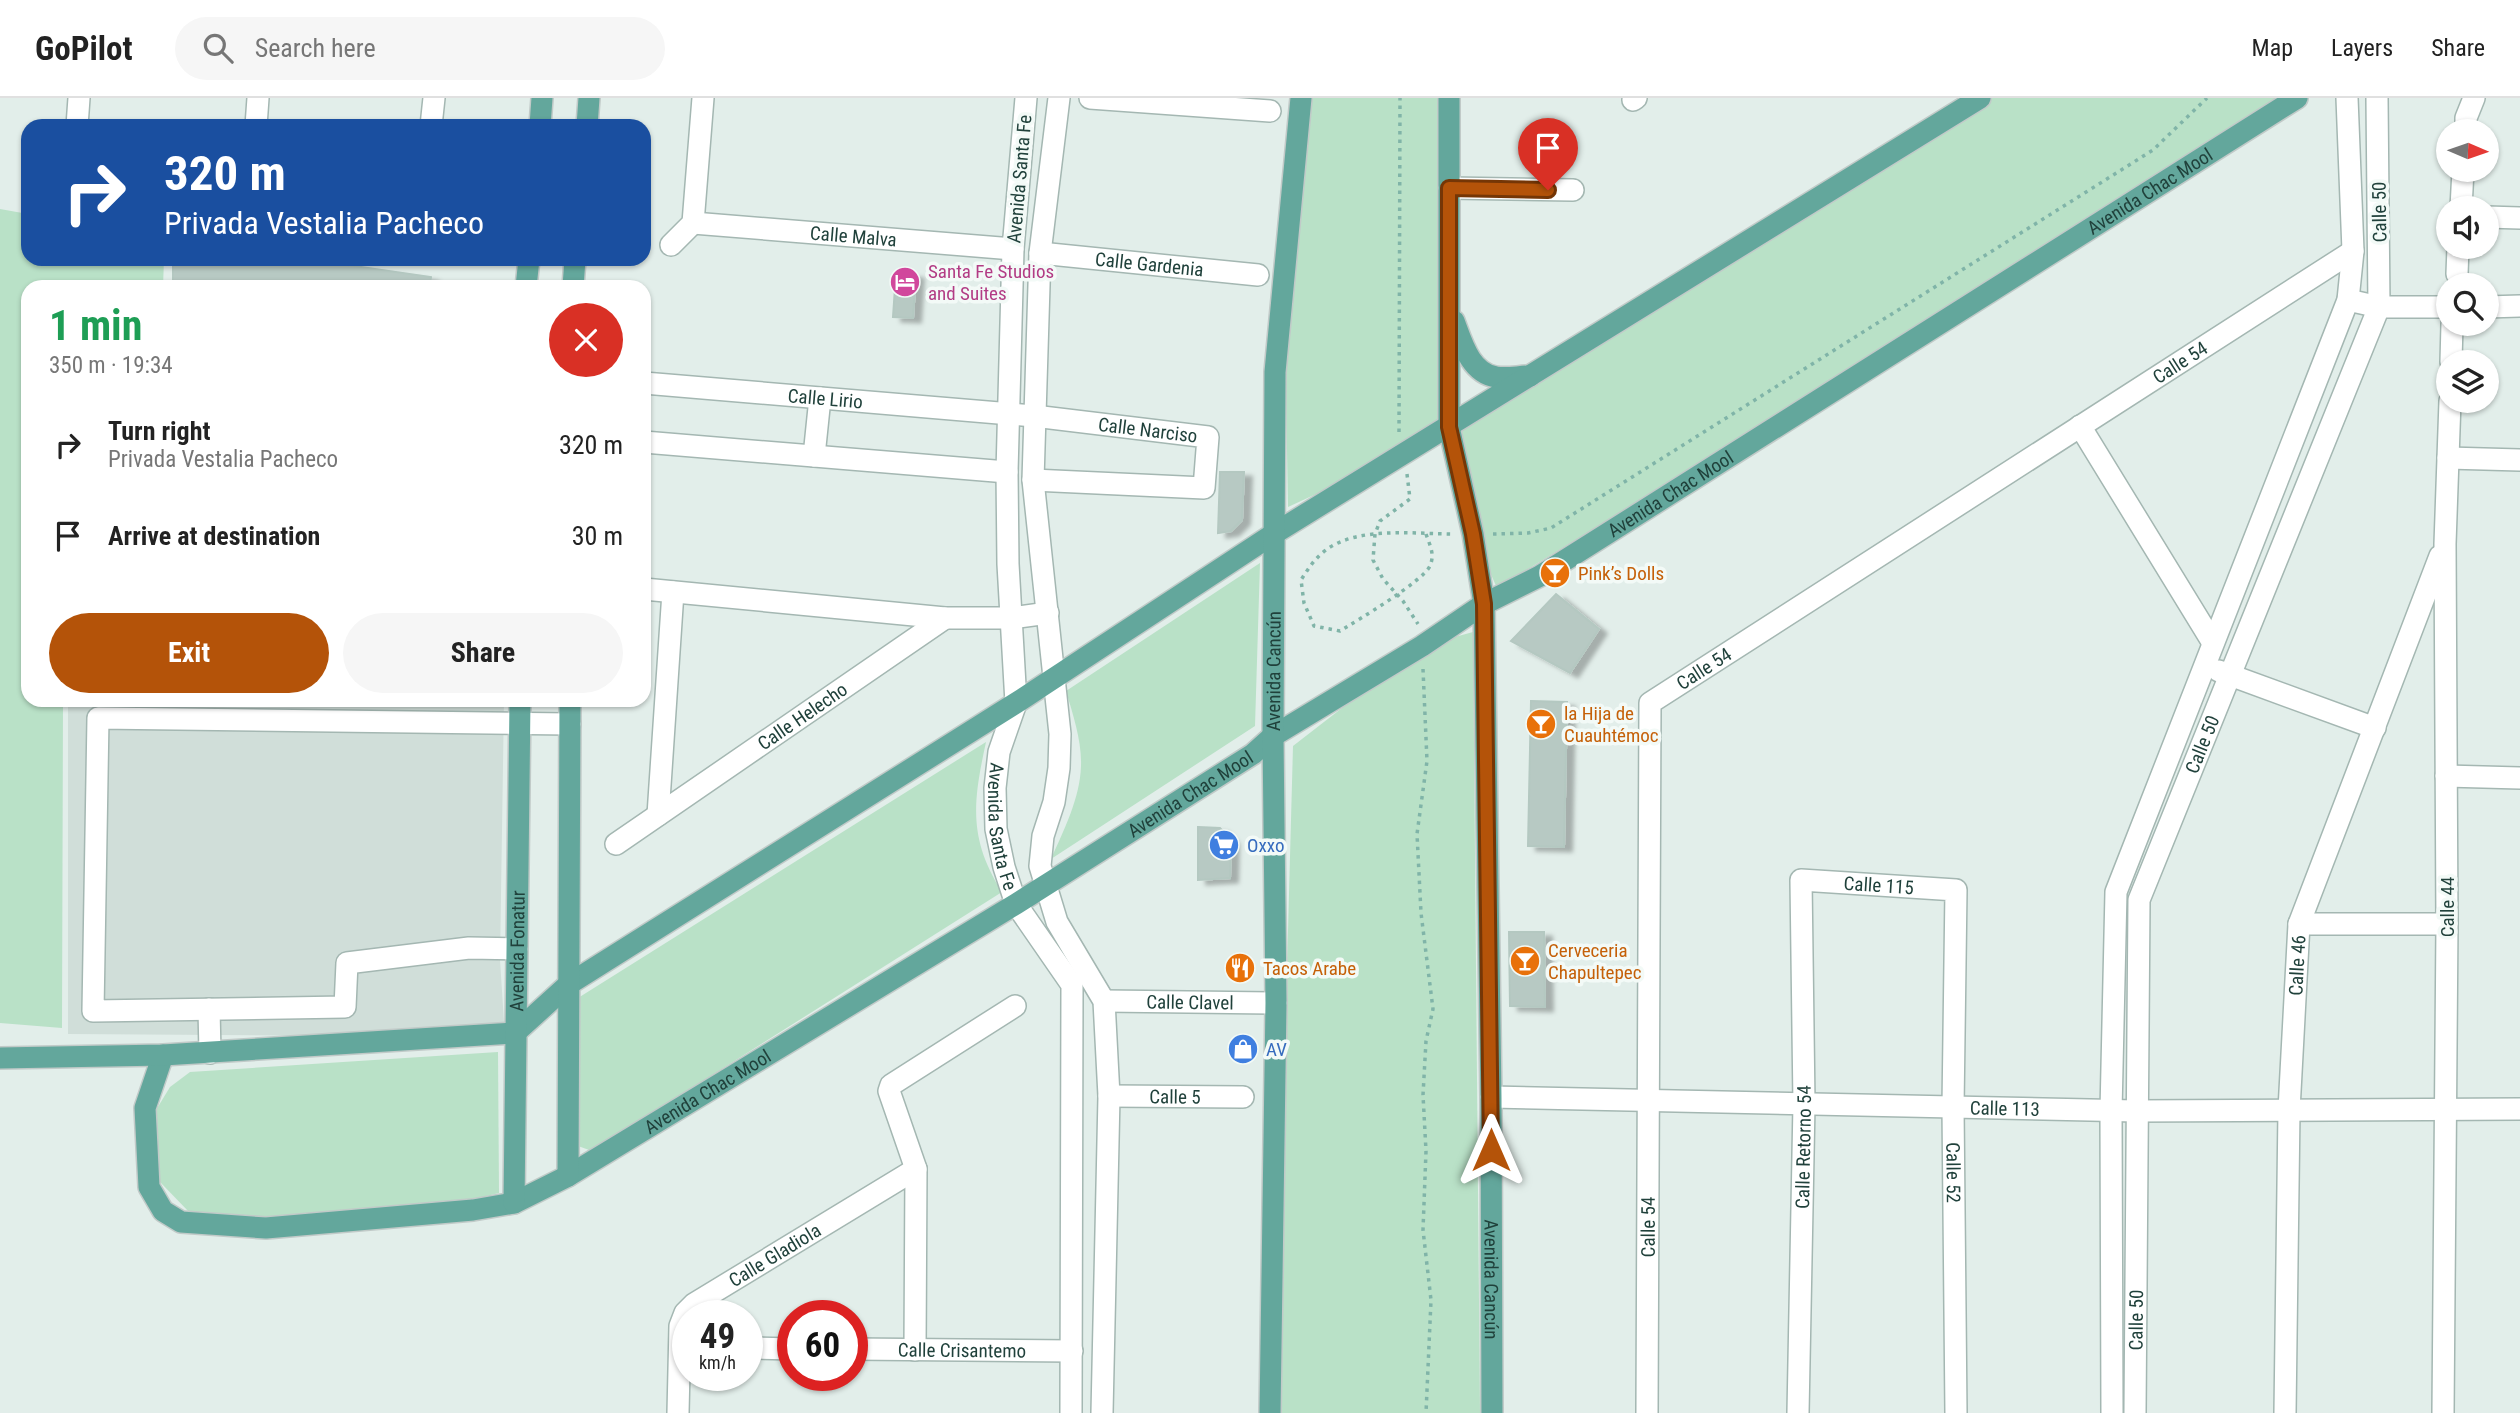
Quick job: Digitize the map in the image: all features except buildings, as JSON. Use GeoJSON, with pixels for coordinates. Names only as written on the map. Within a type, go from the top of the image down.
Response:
{"type":"FeatureCollection","features":[{"type":"Feature","properties":{"kind":"main road"},"geometry":{"type":"LineString","coordinates":[[540,119],[542,98]]}},
{"type":"Feature","properties":{"kind":"main road"},"geometry":{"type":"LineString","coordinates":[[588,119],[589,98]]}},
{"type":"Feature","properties":{"kind":"main road","name":"Avenida Cancún"},"geometry":{"type":"LineString","coordinates":[[1270,1413],[1276,1003],[1263,757],[1273,736],[1275,372],[1301,98]]}},
{"type":"Feature","properties":{"kind":"main road","name":"Avenida Cancún"},"geometry":{"type":"LineString","coordinates":[[1449,98],[1449,427],[1473,534],[1484,604],[1491,1097],[1492,1413]]}},
{"type":"Feature","properties":{"kind":"main road"},"geometry":{"type":"LineString","coordinates":[[0,1058],[210,1053],[515,1033],[569,984],[1016,704],[1275,533],[1980,98]]}},
{"type":"Feature","properties":{"kind":"main road","name":"Avenida Chac Mool"},"geometry":{"type":"LineString","coordinates":[[1273,736],[1422,646],[1484,604],[1540,576],[2297,98]]}},
{"type":"Feature","properties":{"kind":"main road"},"geometry":{"type":"LineString","coordinates":[[1449,309],[1468,356],[1480,369],[1494,377],[1532,376]]}},
{"type":"Feature","properties":{"kind":"main road","name":"Avenida Fonatur"},"geometry":{"type":"LineString","coordinates":[[514,1203],[520,707]]}},
{"type":"Feature","properties":{"kind":"main road"},"geometry":{"type":"LineString","coordinates":[[569,1176],[570,707]]}},
{"type":"Feature","properties":{"kind":"main road","name":"Avenida Chac Mool"},"geometry":{"type":"LineString","coordinates":[[163,1055],[145,1108],[149,1187],[163,1211],[181,1222],[265,1228],[474,1210],[514,1203],[569,1176],[1044,885],[1263,757]]}},
{"type":"Feature","properties":{"kind":"street"},"geometry":{"type":"LineString","coordinates":[[78,119],[79,98]]}},
{"type":"Feature","properties":{"kind":"street"},"geometry":{"type":"LineString","coordinates":[[256,119],[258,98]]}},
{"type":"Feature","properties":{"kind":"street"},"geometry":{"type":"LineString","coordinates":[[432,119],[434,98]]}},
{"type":"Feature","properties":{"kind":"street"},"geometry":{"type":"LineString","coordinates":[[671,245],[693,223],[703,98]]}},
{"type":"Feature","properties":{"kind":"street","name":"Avenida Santa Fe"},"geometry":{"type":"LineString","coordinates":[[1026,98],[1013,249],[1007,472],[1008,564],[1016,704],[999,752],[995,788],[996,828],[1004,867],[1016,904],[1072,985],[1071,1413]]}},
{"type":"Feature","properties":{"kind":"street","name":"Avenida Santa Fe"},"geometry":{"type":"LineString","coordinates":[[1059,98],[1040,253],[1034,416],[1033,480],[1060,734],[1054,802],[1043,836],[1040,866],[1058,922],[1104,1001],[1109,1096],[1102,1413]]}},
{"type":"Feature","properties":{"kind":"street"},"geometry":{"type":"LineString","coordinates":[[1090,98],[1270,111]]}},
{"type":"Feature","properties":{"kind":"street","name":"Calle 50"},"geometry":{"type":"LineString","coordinates":[[2112,1413],[2111,1111],[2116,892],[2348,300],[2353,251],[2347,98]]}},
{"type":"Feature","properties":{"kind":"street","name":"Calle 50"},"geometry":{"type":"LineString","coordinates":[[2135,1413],[2139,900],[2379,307],[2377,98]]}},
{"type":"Feature","properties":{"kind":"street"},"geometry":{"type":"LineString","coordinates":[[2466,119],[2474,98]]}},
{"type":"Feature","properties":{"kind":"street"},"geometry":{"type":"LineString","coordinates":[[1449,188],[1573,190]]}},
{"type":"Feature","properties":{"kind":"street"},"geometry":{"type":"LineString","coordinates":[[2499,217],[2520,218]]}},
{"type":"Feature","properties":{"kind":"street","name":"Calle Malva"},"geometry":{"type":"LineString","coordinates":[[693,223],[1013,249]]}},
{"type":"Feature","properties":{"kind":"street","name":"Calle 54"},"geometry":{"type":"LineString","coordinates":[[1647,1413],[1650,703],[2353,251]]}},
{"type":"Feature","properties":{"kind":"street","name":"Calle Gardenia"},"geometry":{"type":"LineString","coordinates":[[1040,253],[1258,275]]}},
{"type":"Feature","properties":{"kind":"street"},"geometry":{"type":"LineString","coordinates":[[2348,300],[2379,307],[2436,307]]}},
{"type":"Feature","properties":{"kind":"street"},"geometry":{"type":"LineString","coordinates":[[2499,307],[2520,306]]}},
{"type":"Feature","properties":{"kind":"street","name":"Calle Lirio"},"geometry":{"type":"LineString","coordinates":[[651,384],[1034,416]]}},
{"type":"Feature","properties":{"kind":"street"},"geometry":{"type":"LineString","coordinates":[[814,456],[820,398]]}},
{"type":"Feature","properties":{"kind":"street","name":"Calle 44"},"geometry":{"type":"LineString","coordinates":[[2443,1413],[2447,925],[2445,544],[2450,413]]}},
{"type":"Feature","properties":{"kind":"street","name":"Calle Narciso"},"geometry":{"type":"LineString","coordinates":[[1033,480],[1204,488],[1208,437],[1034,416]]}},
{"type":"Feature","properties":{"kind":"street"},"geometry":{"type":"LineString","coordinates":[[2081,426],[2213,643]]}},
{"type":"Feature","properties":{"kind":"street"},"geometry":{"type":"LineString","coordinates":[[651,443],[1007,472]]}},
{"type":"Feature","properties":{"kind":"street"},"geometry":{"type":"LineString","coordinates":[[2448,458],[2520,460]]}},
{"type":"Feature","properties":{"kind":"street","name":"Calle 46"},"geometry":{"type":"LineString","coordinates":[[2285,1413],[2289,1110],[2299,924],[2445,544]]}},
{"type":"Feature","properties":{"kind":"street"},"geometry":{"type":"LineString","coordinates":[[651,590],[945,618],[1012,618],[1048,613]]}},
{"type":"Feature","properties":{"kind":"street"},"geometry":{"type":"LineString","coordinates":[[658,814],[673,592]]}},
{"type":"Feature","properties":{"kind":"street","name":"Calle Helecho"},"geometry":{"type":"LineString","coordinates":[[616,844],[945,618]]}},
{"type":"Feature","properties":{"kind":"street"},"geometry":{"type":"LineString","coordinates":[[2204,665],[2375,728]]}},
{"type":"Feature","properties":{"kind":"street"},"geometry":{"type":"LineString","coordinates":[[517,949],[469,948],[347,963],[345,1007],[93,1011],[98,718],[570,724]]}},
{"type":"Feature","properties":{"kind":"street"},"geometry":{"type":"LineString","coordinates":[[2446,776],[2520,778]]}},
{"type":"Feature","properties":{"kind":"street","name":"Calle 115"},"geometry":{"type":"LineString","coordinates":[[1801,880],[1956,890]]}},
{"type":"Feature","properties":{"kind":"street","name":"Calle Retorno 54"},"geometry":{"type":"LineString","coordinates":[[1798,1413],[1804,1104],[1801,880]]}},
{"type":"Feature","properties":{"kind":"street","name":"Calle 52"},"geometry":{"type":"LineString","coordinates":[[1955,1413],[1952,1107],[1956,890]]}},
{"type":"Feature","properties":{"kind":"street"},"geometry":{"type":"LineString","coordinates":[[2299,924],[2447,925]]}},
{"type":"Feature","properties":{"kind":"street","name":"Calle Clavel"},"geometry":{"type":"LineString","coordinates":[[1104,1001],[1276,1003]]}},
{"type":"Feature","properties":{"kind":"street"},"geometry":{"type":"LineString","coordinates":[[915,1350],[916,1169],[890,1098],[891,1085],[1015,1006]]}},
{"type":"Feature","properties":{"kind":"street"},"geometry":{"type":"LineString","coordinates":[[209,1009],[210,1053]]}},
{"type":"Feature","properties":{"kind":"street","name":"Calle 5"},"geometry":{"type":"LineString","coordinates":[[1109,1096],[1243,1097]]}},
{"type":"Feature","properties":{"kind":"street","name":"Calle 113"},"geometry":{"type":"LineString","coordinates":[[1491,1097],[2111,1111],[2520,1108]]}},
{"type":"Feature","properties":{"kind":"street","name":"Calle Gladiola"},"geometry":{"type":"LineString","coordinates":[[701,1300],[916,1169]]}},
{"type":"Feature","properties":{"kind":"street","name":"Calle Crisantemo"},"geometry":{"type":"LineString","coordinates":[[868,1349],[1072,1351]]}},
{"type":"Feature","properties":{"kind":"street","name":"Calle Gladiola"},"geometry":{"type":"LineString","coordinates":[[678,1413],[680,1391]]}},
{"type":"Feature","properties":{"kind":"path"},"geometry":{"type":"LineString","coordinates":[[1400,98],[1401,306],[1398,425],[1410,499],[1380,521],[1374,534],[1373,560],[1383,579],[1420,626],[1422,646],[1427,761],[1417,834],[1422,927],[1433,1009],[1426,1041],[1423,1095],[1426,1151],[1423,1230],[1431,1300],[1426,1413]]}},
{"type":"Feature","properties":{"kind":"path"},"geometry":{"type":"LineString","coordinates":[[1426,534],[1433,554],[1429,569],[1397,595],[1340,631],[1314,626],[1304,603],[1301,580],[1312,563],[1327,549],[1360,535],[1374,534],[1528,533],[1551,528],[2153,150],[2207,98]]}},
{"type":"Feature","properties":{"kind":"shaded area"},"geometry":{"type":"Polygon","coordinates":[[[68,707],[504,707],[500,960],[504,1022],[433,1032],[361,1036],[68,1034],[68,707]]]}},
{"type":"Feature","properties":{"kind":"green space"},"geometry":{"type":"Polygon","coordinates":[[[1300,98],[1449,98],[1440,423],[1403,454],[1288,507],[1284,279],[1300,98]]]}},
{"type":"Feature","properties":{"kind":"green space"},"geometry":{"type":"Polygon","coordinates":[[[1985,98],[2296,98],[1497,588],[1473,534],[1458,430],[1985,98]]]}},
{"type":"Feature","properties":{"kind":"green space"},"geometry":{"type":"Polygon","coordinates":[[[0,209],[21,213],[21,266],[164,266],[163,280],[21,280],[21,707],[63,707],[62,1028],[0,1023],[0,209]]]}},
{"type":"Feature","properties":{"kind":"green space"},"geometry":{"type":"Polygon","coordinates":[[[1260,563],[1255,726],[1051,859],[1070,814],[1080,778],[1079,738],[1066,691],[1260,563]]]}},
{"type":"Feature","properties":{"kind":"green space"},"geometry":{"type":"Polygon","coordinates":[[[1473,632],[1480,1413],[1275,1413],[1293,746],[1422,646],[1473,632]]]}},
{"type":"Feature","properties":{"kind":"green space"},"geometry":{"type":"Polygon","coordinates":[[[986,742],[978,783],[976,819],[983,854],[1002,892],[592,1151],[578,1146],[578,998],[986,742]]]}},
{"type":"Feature","properties":{"kind":"green space"},"geometry":{"type":"Polygon","coordinates":[[[498,1052],[499,1193],[470,1200],[271,1218],[190,1213],[160,1182],[156,1110],[170,1087],[190,1072],[498,1052]]]}},
{"type":"Feature","properties":{"kind":"place","name":"Santa Fe Studios and Suites"},"geometry":{"type":"Point","coordinates":[905,282]}},
{"type":"Feature","properties":{"kind":"place","name":"Pink’s Dolls"},"geometry":{"type":"Point","coordinates":[1555,573]}},
{"type":"Feature","properties":{"kind":"place","name":"la Hija de Cuauhtémoc"},"geometry":{"type":"Point","coordinates":[1541,724]}},
{"type":"Feature","properties":{"kind":"place","name":"Oxxo"},"geometry":{"type":"Point","coordinates":[1224,845]}},
{"type":"Feature","properties":{"kind":"place","name":"Cerveceria Chapultepec"},"geometry":{"type":"Point","coordinates":[1525,961]}},
{"type":"Feature","properties":{"kind":"place","name":"Tacos Arabe"},"geometry":{"type":"Point","coordinates":[1240,968]}},
{"type":"Feature","properties":{"kind":"place","name":"AV"},"geometry":{"type":"Point","coordinates":[1243,1049]}},
{"type":"Feature","properties":{"kind":"route"},"geometry":{"type":"LineString","coordinates":[[1491,1150],[1484,604],[1473,534],[1449,427],[1449,188],[1548,190]]}}]}
